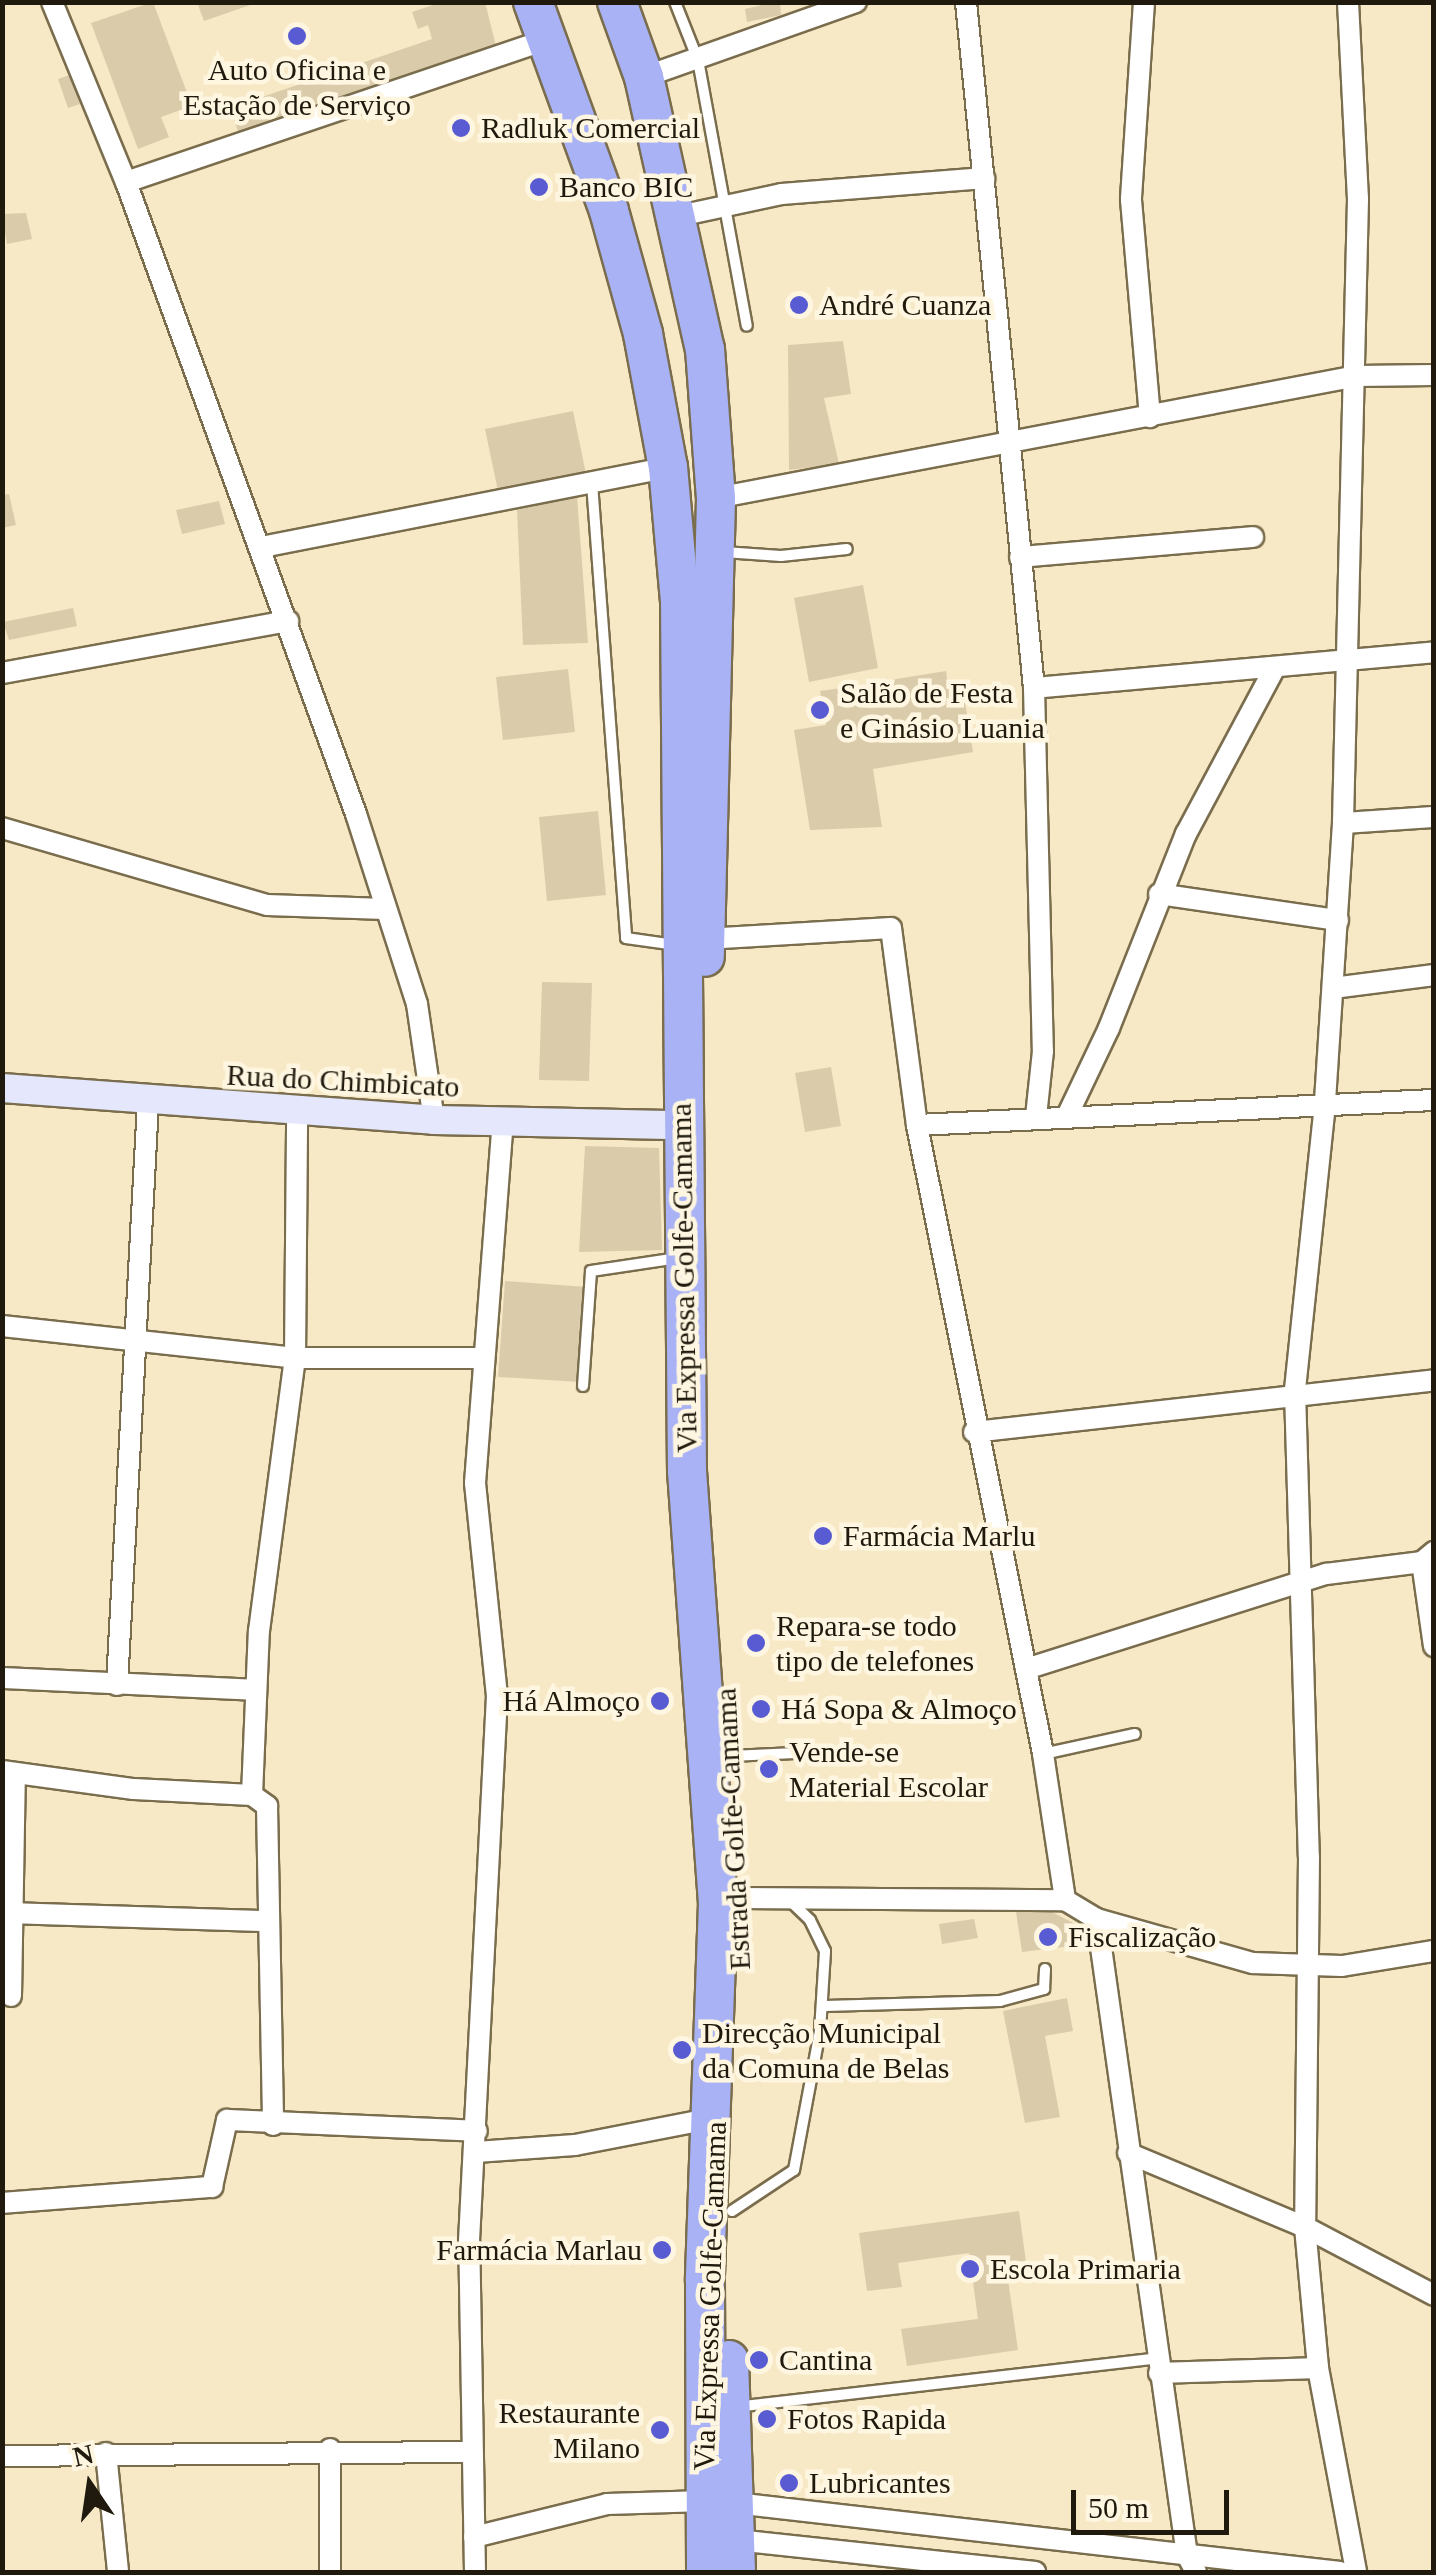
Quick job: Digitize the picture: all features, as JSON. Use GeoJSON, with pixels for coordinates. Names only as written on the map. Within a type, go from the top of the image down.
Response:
{"type":"FeatureCollection","features":[{"type":"Feature","properties":{"kind":"highway","name":"Via Expressa Golfe-Camama"},"geometry":{"type":"LineString","coordinates":[[532,2],[628,271],[668,467],[684,745],[702,1205]]}},
{"type":"Feature","properties":{"kind":"highway","name":"Via Expressa Golfe-Camama"},"geometry":{"type":"LineString","coordinates":[[617,2],[644,77],[679,216],[705,350],[716,498],[716,551],[680,1125],[687,1471],[718,1903],[714,2118],[705,2281],[728,2529],[706,2572]]}},
{"type":"Feature","properties":{"kind":"highway","name":"Estrada Golfe-Camama"},"geometry":{"type":"LineString","coordinates":[[702,1205],[707,1426],[742,1993],[732,2212],[728,2529]]}},
{"type":"Feature","properties":{"kind":"street"},"geometry":{"type":"LineString","coordinates":[[52,2],[126,182],[288,621],[417,1004],[434,1120]]}},
{"type":"Feature","properties":{"kind":"street"},"geometry":{"type":"LineString","coordinates":[[644,77],[856,2]]}},
{"type":"Feature","properties":{"kind":"street"},"geometry":{"type":"LineString","coordinates":[[966,2],[1034,688],[1044,1051],[1036,1117]]}},
{"type":"Feature","properties":{"kind":"street"},"geometry":{"type":"LineString","coordinates":[[1144,2],[1132,200],[1150,417]]}},
{"type":"Feature","properties":{"kind":"street"},"geometry":{"type":"LineString","coordinates":[[1348,2],[1356,115],[1357,376],[1343,661],[1343,823],[1325,1104],[1295,1391],[1302,1585],[1305,2228],[1318,2368],[1356,2572]]}},
{"type":"Feature","properties":{"kind":"street"},"geometry":{"type":"LineString","coordinates":[[126,182],[546,40]]}},
{"type":"Feature","properties":{"kind":"street"},"geometry":{"type":"LineString","coordinates":[[679,216],[782,194],[984,178]]}},
{"type":"Feature","properties":{"kind":"street"},"geometry":{"type":"LineString","coordinates":[[716,498],[1357,376],[1434,375]]}},
{"type":"Feature","properties":{"kind":"street"},"geometry":{"type":"LineString","coordinates":[[262,548],[668,467]]}},
{"type":"Feature","properties":{"kind":"street"},"geometry":{"type":"LineString","coordinates":[[1020,556],[1253,538]]}},
{"type":"Feature","properties":{"kind":"street"},"geometry":{"type":"LineString","coordinates":[[2,674],[288,621]]}},
{"type":"Feature","properties":{"kind":"street"},"geometry":{"type":"LineString","coordinates":[[1034,688],[1434,652]]}},
{"type":"Feature","properties":{"kind":"street"},"geometry":{"type":"LineString","coordinates":[[1068,1114],[1109,1028],[1159,894],[1275,667]]}},
{"type":"Feature","properties":{"kind":"street"},"geometry":{"type":"LineString","coordinates":[[1343,823],[1434,817]]}},
{"type":"Feature","properties":{"kind":"street"},"geometry":{"type":"LineString","coordinates":[[2,828],[267,905],[386,909]]}},
{"type":"Feature","properties":{"kind":"street"},"geometry":{"type":"LineString","coordinates":[[1159,894],[1338,920]]}},
{"type":"Feature","properties":{"kind":"street"},"geometry":{"type":"LineString","coordinates":[[693,942],[891,928],[917,1124],[974,1432],[1043,1754],[1065,1900]]}},
{"type":"Feature","properties":{"kind":"street"},"geometry":{"type":"LineString","coordinates":[[1334,988],[1434,975]]}},
{"type":"Feature","properties":{"kind":"street","name":"Rua do Chimbicato"},"geometry":{"type":"LineString","coordinates":[[2,1088],[148,1103],[434,1120],[680,1125]]}},
{"type":"Feature","properties":{"kind":"street"},"geometry":{"type":"LineString","coordinates":[[917,1124],[1434,1100]]}},
{"type":"Feature","properties":{"kind":"street"},"geometry":{"type":"LineString","coordinates":[[117,1685],[148,1103]]}},
{"type":"Feature","properties":{"kind":"street"},"geometry":{"type":"LineString","coordinates":[[252,1795],[254,1690],[295,1358],[297,1112]]}},
{"type":"Feature","properties":{"kind":"street"},"geometry":{"type":"LineString","coordinates":[[475,2572],[469,2241],[497,1696],[475,1483],[503,1122]]}},
{"type":"Feature","properties":{"kind":"street"},"geometry":{"type":"LineString","coordinates":[[2,1326],[295,1358],[482,1358]]}},
{"type":"Feature","properties":{"kind":"street"},"geometry":{"type":"LineString","coordinates":[[974,1432],[1295,1391],[1434,1380]]}},
{"type":"Feature","properties":{"kind":"street"},"geometry":{"type":"LineString","coordinates":[[1026,1668],[1302,1585],[1326,1574],[1428,1557],[1434,1646]]}},
{"type":"Feature","properties":{"kind":"street"},"geometry":{"type":"LineString","coordinates":[[2,1678],[254,1690]]}},
{"type":"Feature","properties":{"kind":"street"},"geometry":{"type":"LineString","coordinates":[[11,1996],[8,1772],[134,1789],[252,1795],[267,1806],[273,2125]]}},
{"type":"Feature","properties":{"kind":"street"},"geometry":{"type":"LineString","coordinates":[[738,1898],[1065,1900],[1096,1919],[1253,1963],[1380,1963],[1434,1951]]}},
{"type":"Feature","properties":{"kind":"street"},"geometry":{"type":"LineString","coordinates":[[10,1914],[267,1922]]}},
{"type":"Feature","properties":{"kind":"street"},"geometry":{"type":"LineString","coordinates":[[1096,1919],[1158,2366],[1191,2564]]}},
{"type":"Feature","properties":{"kind":"street"},"geometry":{"type":"LineString","coordinates":[[2,2203],[210,2188],[224,2122],[476,2141],[574,2144],[714,2118]]}},
{"type":"Feature","properties":{"kind":"street"},"geometry":{"type":"LineString","coordinates":[[1128,2153],[1305,2228],[1434,2295]]}},
{"type":"Feature","properties":{"kind":"street"},"geometry":{"type":"LineString","coordinates":[[1158,2366],[1318,2368]]}},
{"type":"Feature","properties":{"kind":"street"},"geometry":{"type":"LineString","coordinates":[[2,2456],[330,2449],[470,2452]]}},
{"type":"Feature","properties":{"kind":"street"},"geometry":{"type":"LineString","coordinates":[[330,2449],[330,2572]]}},
{"type":"Feature","properties":{"kind":"street"},"geometry":{"type":"LineString","coordinates":[[106,2453],[118,2572]]}},
{"type":"Feature","properties":{"kind":"street"},"geometry":{"type":"LineString","coordinates":[[474,2538],[607,2504],[728,2529],[1035,2572]]}},
{"type":"Feature","properties":{"kind":"street"},"geometry":{"type":"LineString","coordinates":[[728,2529],[1340,2572]]}},
{"type":"Feature","properties":{"kind":"lane"},"geometry":{"type":"LineString","coordinates":[[675,2],[698,60],[747,326]]}},
{"type":"Feature","properties":{"kind":"lane"},"geometry":{"type":"LineString","coordinates":[[592,482],[626,940],[693,942]]}},
{"type":"Feature","properties":{"kind":"lane"},"geometry":{"type":"LineString","coordinates":[[716,551],[781,556],[847,549]]}},
{"type":"Feature","properties":{"kind":"lane"},"geometry":{"type":"LineString","coordinates":[[583,1386],[592,1270],[682,1258]]}},
{"type":"Feature","properties":{"kind":"lane"},"geometry":{"type":"LineString","coordinates":[[1043,1754],[1134,1734]]}},
{"type":"Feature","properties":{"kind":"lane"},"geometry":{"type":"LineString","coordinates":[[730,1756],[795,1752]]}},
{"type":"Feature","properties":{"kind":"lane"},"geometry":{"type":"LineString","coordinates":[[732,2212],[794,2170],[824,2006],[825,1950],[810,1920],[786,1897]]}},
{"type":"Feature","properties":{"kind":"lane"},"geometry":{"type":"LineString","coordinates":[[824,2006],[1000,2001],[1044,1989],[1046,1969]]}},
{"type":"Feature","properties":{"kind":"lane"},"geometry":{"type":"LineString","coordinates":[[731,2408],[1158,2366]]}},
{"type":"Feature","properties":{"kind":"building"},"geometry":{"type":"Polygon","coordinates":[[[153,2],[192,106],[161,117],[169,137],[138,149],[91,23],[153,2]]]}},
{"type":"Feature","properties":{"kind":"building"},"geometry":{"type":"Polygon","coordinates":[[[197,2],[256,2],[256,3],[204,21],[197,2]]]}},
{"type":"Feature","properties":{"kind":"building"},"geometry":{"type":"Polygon","coordinates":[[[442,2],[485,2],[496,46],[239,134],[230,108],[432,39],[428,25],[418,29],[412,12],[442,2]]]}},
{"type":"Feature","properties":{"kind":"building"},"geometry":{"type":"Polygon","coordinates":[[[780,2],[781,15],[747,22],[745,9],[780,2]]]}},
{"type":"Feature","properties":{"kind":"building"},"geometry":{"type":"Polygon","coordinates":[[[70,75],[80,104],[68,108],[58,79],[70,75]]]}},
{"type":"Feature","properties":{"kind":"building"},"geometry":{"type":"Polygon","coordinates":[[[26,213],[32,239],[7,244],[2,214],[26,213]]]}},
{"type":"Feature","properties":{"kind":"building"},"geometry":{"type":"Polygon","coordinates":[[[843,341],[851,394],[824,398],[839,464],[789,470],[788,345],[843,341]]]}},
{"type":"Feature","properties":{"kind":"building"},"geometry":{"type":"Polygon","coordinates":[[[573,411],[586,474],[498,491],[485,429],[573,411]]]}},
{"type":"Feature","properties":{"kind":"building"},"geometry":{"type":"Polygon","coordinates":[[[9,494],[16,525],[2,528],[2,495],[9,494]]]}},
{"type":"Feature","properties":{"kind":"building"},"geometry":{"type":"Polygon","coordinates":[[[577,496],[588,643],[523,645],[517,510],[577,496]]]}},
{"type":"Feature","properties":{"kind":"building"},"geometry":{"type":"Polygon","coordinates":[[[219,501],[225,524],[182,534],[176,510],[219,501]]]}},
{"type":"Feature","properties":{"kind":"building"},"geometry":{"type":"Polygon","coordinates":[[[863,585],[878,668],[809,682],[794,598],[863,585]]]}},
{"type":"Feature","properties":{"kind":"building"},"geometry":{"type":"Polygon","coordinates":[[[73,608],[77,626],[9,640],[3,622],[73,608]]]}},
{"type":"Feature","properties":{"kind":"building"},"geometry":{"type":"Polygon","coordinates":[[[568,669],[575,732],[503,740],[496,677],[568,669]]]}},
{"type":"Feature","properties":{"kind":"building"},"geometry":{"type":"Polygon","coordinates":[[[946,671],[951,705],[965,703],[973,752],[873,769],[882,827],[810,830],[794,730],[826,725],[820,691],[856,686],[858,701],[873,698],[871,683],[946,671]]]}},
{"type":"Feature","properties":{"kind":"building"},"geometry":{"type":"Polygon","coordinates":[[[598,811],[606,895],[547,901],[539,817],[598,811]]]}},
{"type":"Feature","properties":{"kind":"building"},"geometry":{"type":"Polygon","coordinates":[[[542,982],[592,983],[589,1081],[539,1080],[542,982]]]}},
{"type":"Feature","properties":{"kind":"building"},"geometry":{"type":"Polygon","coordinates":[[[831,1067],[841,1126],[805,1132],[795,1073],[831,1067]]]}},
{"type":"Feature","properties":{"kind":"building"},"geometry":{"type":"Polygon","coordinates":[[[585,1146],[659,1148],[662,1250],[579,1252],[585,1146]]]}},
{"type":"Feature","properties":{"kind":"building"},"geometry":{"type":"Polygon","coordinates":[[[505,1281],[587,1287],[580,1382],[498,1377],[505,1281]]]}},
{"type":"Feature","properties":{"kind":"building","name":"Fiscalização"},"geometry":{"type":"Polygon","coordinates":[[[1046,1909],[1081,1927],[1072,1946],[1022,1952],[1016,1912],[1046,1909]]]}},
{"type":"Feature","properties":{"kind":"building"},"geometry":{"type":"Polygon","coordinates":[[[974,1919],[978,1938],[942,1944],[939,1924],[974,1919]]]}},
{"type":"Feature","properties":{"kind":"building"},"geometry":{"type":"Polygon","coordinates":[[[1067,1998],[1073,2031],[1045,2036],[1060,2117],[1025,2123],[1003,2011],[1067,1998]]]}},
{"type":"Feature","properties":{"kind":"building"},"geometry":{"type":"Polygon","coordinates":[[[1019,2211],[1026,2262],[1006,2265],[1018,2350],[907,2366],[901,2329],[978,2319],[969,2253],[898,2263],[902,2287],[867,2291],[859,2233],[1019,2211]]]}},
{"type":"Feature","properties":{"kind":"place","name":"Auto Oficina e Estação de Serviço"},"geometry":{"type":"Point","coordinates":[297,36]}},
{"type":"Feature","properties":{"kind":"place","name":"Radluk Comercial"},"geometry":{"type":"Point","coordinates":[461,128]}},
{"type":"Feature","properties":{"kind":"place","name":"Banco BIC"},"geometry":{"type":"Point","coordinates":[539,187]}},
{"type":"Feature","properties":{"kind":"place","name":"André Cuanza"},"geometry":{"type":"Point","coordinates":[799,305]}},
{"type":"Feature","properties":{"kind":"place","name":"Salão de Festa e Ginásio Luania"},"geometry":{"type":"Point","coordinates":[820,710]}},
{"type":"Feature","properties":{"kind":"place","name":"Farmácia Marlu"},"geometry":{"type":"Point","coordinates":[823,1536]}},
{"type":"Feature","properties":{"kind":"place","name":"Repara-se todo tipo de telefones"},"geometry":{"type":"Point","coordinates":[756,1643]}},
{"type":"Feature","properties":{"kind":"place","name":"Há Almoço"},"geometry":{"type":"Point","coordinates":[660,1701]}},
{"type":"Feature","properties":{"kind":"place","name":"Há Sopa & Almoço"},"geometry":{"type":"Point","coordinates":[761,1709]}},
{"type":"Feature","properties":{"kind":"place","name":"Vende-se Material Escolar"},"geometry":{"type":"Point","coordinates":[769,1769]}},
{"type":"Feature","properties":{"kind":"place","name":"Fiscalização"},"geometry":{"type":"Point","coordinates":[1048,1937]}},
{"type":"Feature","properties":{"kind":"place","name":"Direcção Municipal da Comuna de Belas"},"geometry":{"type":"Point","coordinates":[682,2050]}},
{"type":"Feature","properties":{"kind":"place","name":"Farmácia Marlau"},"geometry":{"type":"Point","coordinates":[662,2250]}},
{"type":"Feature","properties":{"kind":"place","name":"Escola Primaria"},"geometry":{"type":"Point","coordinates":[970,2269]}},
{"type":"Feature","properties":{"kind":"place","name":"Cantina"},"geometry":{"type":"Point","coordinates":[759,2360]}},
{"type":"Feature","properties":{"kind":"place","name":"Fotos Rapida"},"geometry":{"type":"Point","coordinates":[767,2419]}},
{"type":"Feature","properties":{"kind":"place","name":"Restaurante Milano"},"geometry":{"type":"Point","coordinates":[660,2430]}},
{"type":"Feature","properties":{"kind":"place","name":"Lubricantes"},"geometry":{"type":"Point","coordinates":[789,2483]}}]}
